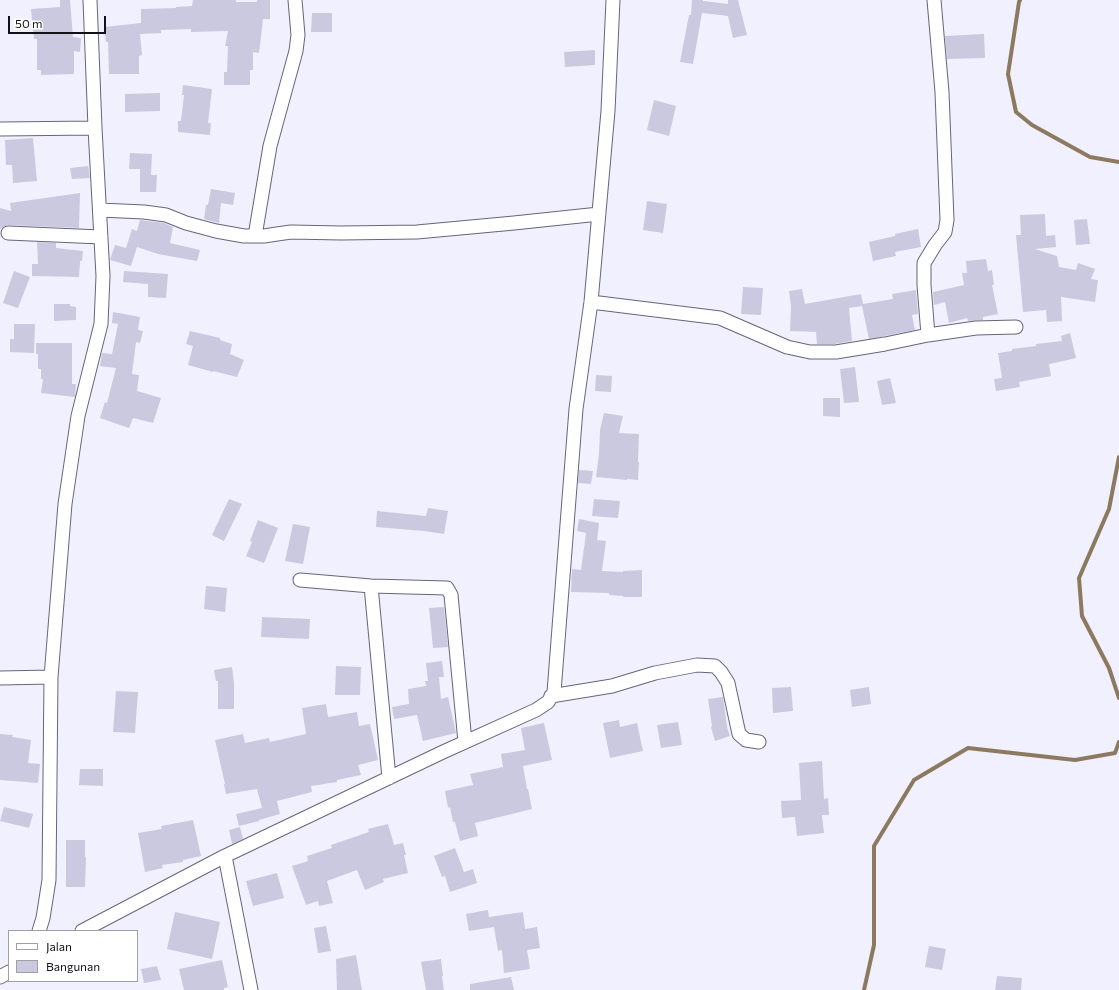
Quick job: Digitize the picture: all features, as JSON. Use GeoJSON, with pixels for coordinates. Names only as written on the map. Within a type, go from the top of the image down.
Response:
{"type":"FeatureCollection","features":[{"type":"Feature","properties":{"kind":"street"},"geometry":{"type":"LineString","coordinates":[[39,930],[43,918],[49,880],[50,678],[65,504],[78,416],[101,324],[103,276],[90,0]]}},
{"type":"Feature","properties":{"kind":"street"},"geometry":{"type":"LineString","coordinates":[[255,236],[270,146],[296,51],[298,36],[295,0]]}},
{"type":"Feature","properties":{"kind":"street"},"geometry":{"type":"LineString","coordinates":[[84,930],[225,856],[464,742],[536,710],[548,702],[554,692],[576,408],[591,302],[608,110],[613,0]]}},
{"type":"Feature","properties":{"kind":"street"},"geometry":{"type":"LineString","coordinates":[[928,335],[924,285],[924,263],[945,232],[947,220],[942,92],[934,0]]}},
{"type":"Feature","properties":{"kind":"street"},"geometry":{"type":"LineString","coordinates":[[0,129],[95,128]]}},
{"type":"Feature","properties":{"kind":"street"},"geometry":{"type":"LineString","coordinates":[[100,210],[144,212],[166,215],[186,223],[216,231],[244,236],[264,236],[291,232],[417,232],[599,214]]}},
{"type":"Feature","properties":{"kind":"street"},"geometry":{"type":"LineString","coordinates":[[8,233],[101,237]]}},
{"type":"Feature","properties":{"kind":"street"},"geometry":{"type":"LineString","coordinates":[[591,302],[720,318],[787,347],[810,352],[836,352],[886,344],[928,335],[976,328],[1016,327]]}},
{"type":"Feature","properties":{"kind":"street"},"geometry":{"type":"LineString","coordinates":[[300,580],[371,586],[447,588],[451,595],[464,742]]}},
{"type":"Feature","properties":{"kind":"street"},"geometry":{"type":"LineString","coordinates":[[371,586],[389,778]]}},
{"type":"Feature","properties":{"kind":"street"},"geometry":{"type":"LineString","coordinates":[[551,696],[612,686],[655,673],[697,665],[715,666],[728,683],[739,734],[746,740],[759,742]]}},
{"type":"Feature","properties":{"kind":"street"},"geometry":{"type":"LineString","coordinates":[[0,678],[50,678]]}},
{"type":"Feature","properties":{"kind":"street"},"geometry":{"type":"LineString","coordinates":[[225,856],[251,990]]}},
{"type":"Feature","properties":{"kind":"building"},"geometry":{"type":"Polygon","coordinates":[[[60,0],[70,0],[73,37],[81,38],[80,52],[74,51],[74,74],[41,75],[41,70],[37,70],[37,39],[34,39],[31,9],[60,7],[60,0]]]}},
{"type":"Feature","properties":{"kind":"building"},"geometry":{"type":"Polygon","coordinates":[[[193,0],[236,0],[236,2],[257,2],[257,0],[270,0],[270,19],[263,19],[259,53],[253,52],[253,70],[250,70],[250,85],[224,85],[224,72],[227,72],[228,46],[225,46],[228,31],[191,32],[191,29],[161,30],[161,33],[140,34],[142,55],[139,56],[139,74],[109,74],[108,42],[106,42],[104,27],[141,23],[141,9],[192,6],[193,0]]]}},
{"type":"Feature","properties":{"kind":"building"},"geometry":{"type":"Polygon","coordinates":[[[692,0],[703,0],[728,4],[728,0],[738,0],[747,35],[733,38],[728,16],[702,13],[693,64],[680,62],[689,15],[691,15],[692,0]]]}},
{"type":"Feature","properties":{"kind":"building"},"geometry":{"type":"Polygon","coordinates":[[[312,13],[332,13],[332,32],[311,32],[312,13]]]}},
{"type":"Feature","properties":{"kind":"building"},"geometry":{"type":"Polygon","coordinates":[[[984,34],[985,58],[947,59],[945,36],[984,34]]]}},
{"type":"Feature","properties":{"kind":"building"},"geometry":{"type":"Polygon","coordinates":[[[595,50],[595,65],[565,67],[564,52],[595,50]]]}},
{"type":"Feature","properties":{"kind":"building"},"geometry":{"type":"Polygon","coordinates":[[[183,85],[212,89],[208,123],[211,123],[210,135],[178,132],[178,121],[181,121],[184,95],[182,95],[183,85]]]}},
{"type":"Feature","properties":{"kind":"building"},"geometry":{"type":"Polygon","coordinates":[[[160,93],[160,111],[125,112],[125,94],[160,93]]]}},
{"type":"Feature","properties":{"kind":"building"},"geometry":{"type":"Polygon","coordinates":[[[654,100],[676,106],[669,136],[647,130],[654,100]]]}},
{"type":"Feature","properties":{"kind":"building"},"geometry":{"type":"Polygon","coordinates":[[[33,138],[37,181],[13,183],[12,165],[6,165],[5,140],[33,138]]]}},
{"type":"Feature","properties":{"kind":"building"},"geometry":{"type":"Polygon","coordinates":[[[130,153],[152,154],[151,175],[157,175],[156,192],[140,192],[140,169],[129,169],[130,153]]]}},
{"type":"Feature","properties":{"kind":"building"},"geometry":{"type":"Polygon","coordinates":[[[88,166],[90,178],[72,179],[70,168],[88,166]]]}},
{"type":"Feature","properties":{"kind":"building"},"geometry":{"type":"Polygon","coordinates":[[[211,189],[235,193],[233,205],[221,203],[219,223],[204,219],[206,205],[208,205],[211,189]]]}},
{"type":"Feature","properties":{"kind":"building"},"geometry":{"type":"Polygon","coordinates":[[[80,193],[79,228],[8,225],[0,229],[0,208],[11,211],[10,203],[80,193]]]}},
{"type":"Feature","properties":{"kind":"building"},"geometry":{"type":"Polygon","coordinates":[[[647,201],[667,204],[663,233],[643,230],[647,201]]]}},
{"type":"Feature","properties":{"kind":"building"},"geometry":{"type":"Polygon","coordinates":[[[1045,214],[1046,236],[1055,235],[1056,247],[1035,249],[1057,256],[1059,267],[1076,270],[1078,263],[1095,269],[1091,279],[1098,280],[1095,302],[1061,297],[1062,321],[1047,322],[1046,310],[1023,312],[1016,235],[1021,235],[1020,215],[1045,214]]]}},
{"type":"Feature","properties":{"kind":"building"},"geometry":{"type":"Polygon","coordinates":[[[1087,219],[1090,244],[1076,245],[1074,220],[1087,219]]]}},
{"type":"Feature","properties":{"kind":"building"},"geometry":{"type":"Polygon","coordinates":[[[140,220],[164,223],[173,227],[170,243],[200,250],[197,261],[158,254],[137,247],[131,266],[110,260],[115,245],[126,248],[132,229],[137,231],[140,220]]]}},
{"type":"Feature","properties":{"kind":"building"},"geometry":{"type":"Polygon","coordinates":[[[918,229],[921,247],[895,252],[896,256],[873,261],[869,242],[918,229]]]}},
{"type":"Feature","properties":{"kind":"building"},"geometry":{"type":"Polygon","coordinates":[[[37,242],[56,243],[56,248],[83,251],[82,261],[80,261],[79,277],[32,276],[32,264],[38,264],[37,242]]]}},
{"type":"Feature","properties":{"kind":"building"},"geometry":{"type":"Polygon","coordinates":[[[986,259],[988,271],[992,270],[994,285],[992,285],[998,314],[983,317],[983,320],[968,321],[967,318],[949,323],[945,302],[934,305],[933,292],[964,285],[962,273],[967,273],[966,261],[986,259]]]}},
{"type":"Feature","properties":{"kind":"building"},"geometry":{"type":"Polygon","coordinates":[[[14,271],[30,277],[18,308],[3,303],[14,271]]]}},
{"type":"Feature","properties":{"kind":"building"},"geometry":{"type":"Polygon","coordinates":[[[124,271],[168,274],[166,298],[148,297],[148,284],[123,282],[124,271]]]}},
{"type":"Feature","properties":{"kind":"building"},"geometry":{"type":"Polygon","coordinates":[[[743,287],[763,288],[761,315],[741,314],[743,287]]]}},
{"type":"Feature","properties":{"kind":"building"},"geometry":{"type":"Polygon","coordinates":[[[802,289],[805,304],[861,294],[863,304],[893,299],[892,294],[916,290],[918,314],[912,315],[915,330],[869,339],[862,306],[849,308],[852,341],[835,344],[817,344],[816,332],[790,331],[791,306],[789,291],[802,289]]]}},
{"type":"Feature","properties":{"kind":"building"},"geometry":{"type":"Polygon","coordinates":[[[54,304],[70,304],[70,306],[76,307],[76,320],[54,321],[54,304]]]}},
{"type":"Feature","properties":{"kind":"building"},"geometry":{"type":"Polygon","coordinates":[[[113,312],[140,317],[138,330],[143,331],[140,343],[136,342],[132,374],[139,375],[137,391],[161,398],[153,423],[133,418],[129,428],[100,418],[105,402],[107,403],[116,368],[100,366],[102,353],[112,354],[118,324],[112,323],[113,312]]]}},
{"type":"Feature","properties":{"kind":"building"},"geometry":{"type":"Polygon","coordinates":[[[14,324],[35,324],[34,353],[10,352],[10,339],[14,339],[14,324]]]}},
{"type":"Feature","properties":{"kind":"building"},"geometry":{"type":"Polygon","coordinates":[[[190,331],[220,338],[220,340],[232,344],[230,354],[244,360],[237,377],[188,365],[193,346],[186,344],[190,331]]]}},
{"type":"Feature","properties":{"kind":"building"},"geometry":{"type":"Polygon","coordinates":[[[1070,333],[1076,358],[1050,364],[1051,376],[1019,382],[1020,387],[996,391],[994,379],[1002,378],[998,353],[1012,351],[1012,349],[1036,346],[1036,344],[1062,341],[1061,336],[1070,333]]]}},
{"type":"Feature","properties":{"kind":"building"},"geometry":{"type":"Polygon","coordinates":[[[36,343],[72,343],[72,384],[76,384],[75,397],[41,393],[43,379],[41,379],[41,369],[38,369],[36,343]]]}},
{"type":"Feature","properties":{"kind":"building"},"geometry":{"type":"Polygon","coordinates":[[[855,367],[859,402],[844,403],[840,369],[855,367]]]}},
{"type":"Feature","properties":{"kind":"building"},"geometry":{"type":"Polygon","coordinates":[[[596,375],[612,376],[611,392],[595,391],[596,375]]]}},
{"type":"Feature","properties":{"kind":"building"},"geometry":{"type":"Polygon","coordinates":[[[890,378],[896,403],[882,405],[877,381],[890,378]]]}},
{"type":"Feature","properties":{"kind":"building"},"geometry":{"type":"Polygon","coordinates":[[[823,398],[840,398],[840,417],[823,416],[823,398]]]}},
{"type":"Feature","properties":{"kind":"building"},"geometry":{"type":"Polygon","coordinates":[[[604,413],[623,416],[619,433],[639,434],[638,480],[596,477],[600,430],[604,413]]]}},
{"type":"Feature","properties":{"kind":"building"},"geometry":{"type":"Polygon","coordinates":[[[579,470],[593,471],[591,484],[578,483],[579,470]]]}},
{"type":"Feature","properties":{"kind":"building"},"geometry":{"type":"Polygon","coordinates":[[[229,499],[242,504],[224,541],[212,535],[229,499]]]}},
{"type":"Feature","properties":{"kind":"building"},"geometry":{"type":"Polygon","coordinates":[[[594,499],[620,501],[618,518],[592,516],[594,499]]]}},
{"type":"Feature","properties":{"kind":"building"},"geometry":{"type":"Polygon","coordinates":[[[428,508],[448,511],[444,534],[376,527],[377,511],[426,516],[428,508]]]}},
{"type":"Feature","properties":{"kind":"building"},"geometry":{"type":"Polygon","coordinates":[[[579,519],[599,523],[597,540],[606,541],[602,571],[623,572],[642,570],[642,597],[623,597],[609,595],[609,593],[571,592],[572,569],[581,570],[586,533],[577,531],[579,519]]]}},
{"type":"Feature","properties":{"kind":"building"},"geometry":{"type":"Polygon","coordinates":[[[258,520],[278,528],[264,563],[246,556],[252,542],[250,541],[258,520]]]}},
{"type":"Feature","properties":{"kind":"building"},"geometry":{"type":"Polygon","coordinates":[[[293,524],[310,527],[303,564],[285,561],[293,524]]]}},
{"type":"Feature","properties":{"kind":"building"},"geometry":{"type":"Polygon","coordinates":[[[206,586],[227,588],[225,612],[204,609],[206,586]]]}},
{"type":"Feature","properties":{"kind":"building"},"geometry":{"type":"Polygon","coordinates":[[[444,607],[448,647],[433,648],[429,608],[444,607]]]}},
{"type":"Feature","properties":{"kind":"building"},"geometry":{"type":"Polygon","coordinates":[[[262,617],[310,619],[309,639],[261,637],[262,617]]]}},
{"type":"Feature","properties":{"kind":"building"},"geometry":{"type":"Polygon","coordinates":[[[442,661],[444,677],[439,677],[441,699],[448,697],[456,733],[423,741],[417,715],[394,719],[392,707],[409,704],[408,689],[426,686],[425,681],[428,681],[426,663],[442,661]]]}},
{"type":"Feature","properties":{"kind":"building"},"geometry":{"type":"Polygon","coordinates":[[[336,666],[361,667],[360,695],[335,695],[336,666]]]}},
{"type":"Feature","properties":{"kind":"building"},"geometry":{"type":"Polygon","coordinates":[[[232,667],[234,683],[234,709],[218,709],[218,681],[216,681],[214,670],[232,667]]]}},
{"type":"Feature","properties":{"kind":"building"},"geometry":{"type":"Polygon","coordinates":[[[791,687],[793,711],[773,713],[772,688],[791,687]]]}},
{"type":"Feature","properties":{"kind":"building"},"geometry":{"type":"Polygon","coordinates":[[[869,687],[871,704],[852,707],[850,690],[869,687]]]}},
{"type":"Feature","properties":{"kind":"building"},"geometry":{"type":"Polygon","coordinates":[[[116,691],[138,692],[135,733],[113,732],[116,691]]]}},
{"type":"Feature","properties":{"kind":"building"},"geometry":{"type":"Polygon","coordinates":[[[723,697],[727,727],[730,736],[715,741],[711,727],[708,699],[723,697]]]}},
{"type":"Feature","properties":{"kind":"building"},"geometry":{"type":"Polygon","coordinates":[[[326,704],[328,717],[357,712],[359,726],[370,724],[378,760],[358,765],[361,775],[337,780],[337,782],[311,786],[312,792],[277,801],[280,814],[239,826],[236,814],[262,808],[257,789],[226,794],[215,740],[243,734],[245,743],[269,738],[270,742],[306,734],[302,708],[326,704]]]}},
{"type":"Feature","properties":{"kind":"building"},"geometry":{"type":"Polygon","coordinates":[[[619,720],[620,727],[637,723],[643,751],[610,758],[603,723],[619,720]]]}},
{"type":"Feature","properties":{"kind":"building"},"geometry":{"type":"Polygon","coordinates":[[[678,722],[682,745],[661,748],[657,725],[678,722]]]}},
{"type":"Feature","properties":{"kind":"building"},"geometry":{"type":"Polygon","coordinates":[[[544,723],[552,760],[523,766],[532,809],[475,823],[478,836],[460,841],[455,822],[453,822],[450,807],[448,808],[445,791],[473,785],[470,774],[503,767],[501,754],[525,750],[521,728],[544,723]]]}},
{"type":"Feature","properties":{"kind":"building"},"geometry":{"type":"Polygon","coordinates":[[[0,734],[13,735],[12,737],[31,740],[28,763],[40,764],[38,783],[0,780],[0,734]]]}},
{"type":"Feature","properties":{"kind":"building"},"geometry":{"type":"Polygon","coordinates":[[[822,761],[824,799],[828,798],[829,815],[822,815],[824,833],[797,836],[795,817],[782,818],[781,801],[801,800],[799,763],[822,761]]]}},
{"type":"Feature","properties":{"kind":"building"},"geometry":{"type":"Polygon","coordinates":[[[80,769],[103,769],[103,786],[79,785],[80,769]]]}},
{"type":"Feature","properties":{"kind":"building"},"geometry":{"type":"Polygon","coordinates":[[[4,807],[33,814],[29,828],[0,821],[4,807]]]}},
{"type":"Feature","properties":{"kind":"building"},"geometry":{"type":"Polygon","coordinates":[[[193,820],[201,856],[183,860],[183,862],[162,865],[163,868],[145,872],[138,833],[162,829],[161,826],[193,820]]]}},
{"type":"Feature","properties":{"kind":"building"},"geometry":{"type":"Polygon","coordinates":[[[388,824],[394,845],[403,843],[408,873],[383,879],[384,882],[365,890],[357,870],[327,881],[333,903],[319,906],[318,901],[306,905],[292,866],[308,861],[307,856],[332,848],[331,845],[369,832],[368,829],[388,824]]]}},
{"type":"Feature","properties":{"kind":"building"},"geometry":{"type":"Polygon","coordinates":[[[240,827],[243,839],[232,844],[229,830],[240,827]]]}},
{"type":"Feature","properties":{"kind":"building"},"geometry":{"type":"Polygon","coordinates":[[[66,840],[85,840],[85,887],[66,887],[66,840]]]}},
{"type":"Feature","properties":{"kind":"building"},"geometry":{"type":"Polygon","coordinates":[[[455,848],[464,872],[473,869],[477,883],[450,892],[445,876],[442,877],[434,856],[455,848]]]}},
{"type":"Feature","properties":{"kind":"building"},"geometry":{"type":"Polygon","coordinates":[[[277,873],[284,898],[253,906],[246,881],[277,873]]]}},
{"type":"Feature","properties":{"kind":"building"},"geometry":{"type":"Polygon","coordinates":[[[488,910],[489,917],[523,912],[525,929],[537,927],[540,948],[527,950],[530,969],[504,973],[502,950],[498,951],[494,927],[469,931],[466,914],[488,910]]]}},
{"type":"Feature","properties":{"kind":"building"},"geometry":{"type":"Polygon","coordinates":[[[175,912],[220,922],[212,959],[167,949],[175,912]]]}},
{"type":"Feature","properties":{"kind":"building"},"geometry":{"type":"Polygon","coordinates":[[[326,926],[331,951],[318,953],[314,928],[326,926]]]}},
{"type":"Feature","properties":{"kind":"building"},"geometry":{"type":"Polygon","coordinates":[[[929,946],[946,949],[942,970],[925,967],[929,946]]]}},
{"type":"Feature","properties":{"kind":"building"},"geometry":{"type":"Polygon","coordinates":[[[356,955],[362,990],[337,990],[336,959],[356,955]]]}},
{"type":"Feature","properties":{"kind":"building"},"geometry":{"type":"Polygon","coordinates":[[[441,959],[444,990],[426,990],[421,962],[441,959]]]}},
{"type":"Feature","properties":{"kind":"building"},"geometry":{"type":"Polygon","coordinates":[[[222,960],[228,987],[224,988],[224,990],[184,990],[179,969],[222,960]]]}},
{"type":"Feature","properties":{"kind":"building"},"geometry":{"type":"Polygon","coordinates":[[[157,966],[161,980],[144,983],[141,969],[157,966]]]}},
{"type":"Feature","properties":{"kind":"building"},"geometry":{"type":"Polygon","coordinates":[[[997,976],[1022,978],[1021,990],[995,990],[997,976]]]}},
{"type":"Feature","properties":{"kind":"building"},"geometry":{"type":"Polygon","coordinates":[[[511,977],[514,990],[470,990],[470,984],[511,977]]]}},
{"type":"Feature","properties":{"kind":"waterway"},"geometry":{"type":"LineString","coordinates":[[1020,0],[1008,74],[1016,112],[1032,125],[1090,157],[1119,162]]}},
{"type":"Feature","properties":{"kind":"waterway"},"geometry":{"type":"LineString","coordinates":[[1119,457],[1109,509],[1079,578],[1082,616],[1109,668],[1119,698]]}},
{"type":"Feature","properties":{"kind":"waterway"},"geometry":{"type":"LineString","coordinates":[[864,990],[874,945],[874,846],[914,780],[968,748],[1075,760],[1115,753],[1119,742]]}}]}
